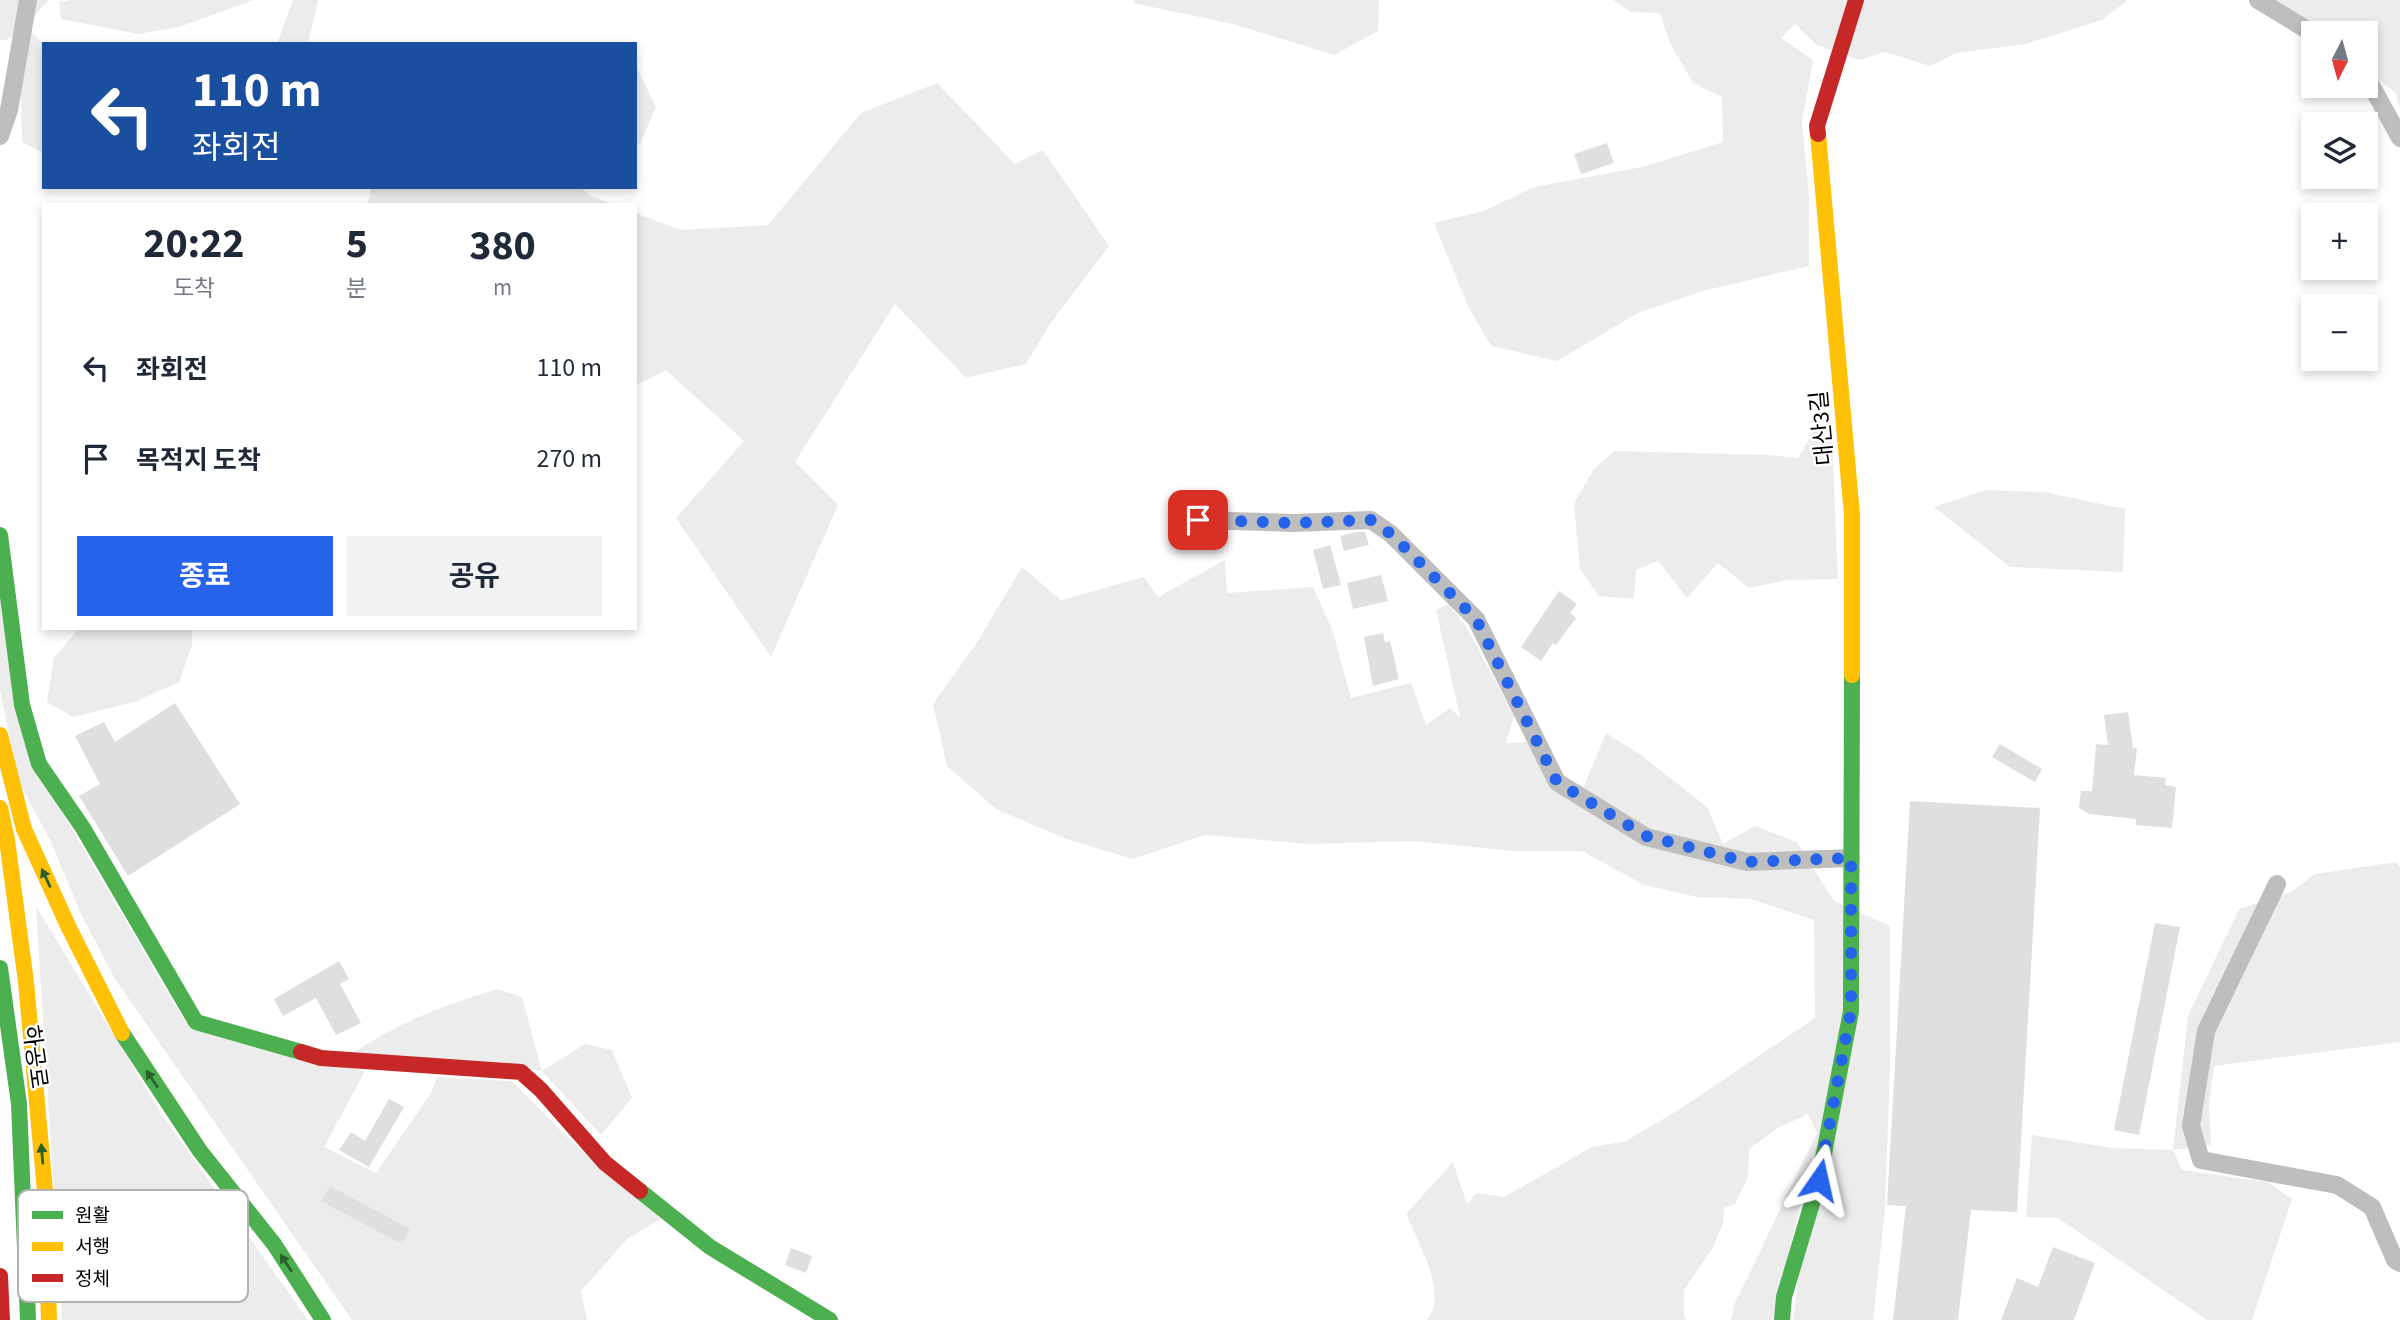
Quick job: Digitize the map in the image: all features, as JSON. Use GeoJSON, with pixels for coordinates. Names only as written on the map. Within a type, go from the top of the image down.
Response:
{"type":"FeatureCollection","features":[{"type":"Feature","properties":{"kind":"main road","name":"대산3길"},"geometry":{"type":"LineString","coordinates":[[1782,1320],[1784,1297],[1819,1180],[1851,1011],[1852,515],[1817,125],[1856,0]]}},
{"type":"Feature","properties":{"kind":"main road"},"geometry":{"type":"LineString","coordinates":[[0,536],[22,705],[39,764],[83,828],[196,1022],[321,1058],[521,1072],[541,1090],[605,1163],[710,1247],[830,1320]]}},
{"type":"Feature","properties":{"kind":"main road"},"geometry":{"type":"LineString","coordinates":[[0,735],[24,829],[69,928],[127,1043],[200,1151],[231,1190]]}},
{"type":"Feature","properties":{"kind":"main road"},"geometry":{"type":"LineString","coordinates":[[0,808],[7,841],[27,996],[45,1190]]}},
{"type":"Feature","properties":{"kind":"main road","name":"하공로"},"geometry":{"type":"LineString","coordinates":[[0,968],[19,1104],[22,1190]]}},
{"type":"Feature","properties":{"kind":"main road"},"geometry":{"type":"LineString","coordinates":[[248,1211],[274,1244],[323,1320]]}},
{"type":"Feature","properties":{"kind":"main road"},"geometry":{"type":"LineString","coordinates":[[0,1276],[2,1320]]}},
{"type":"Feature","properties":{"kind":"main road","name":"하공로"},"geometry":{"type":"LineString","coordinates":[[26,1302],[27,1320]]}},
{"type":"Feature","properties":{"kind":"main road"},"geometry":{"type":"LineString","coordinates":[[48,1302],[49,1320]]}},
{"type":"Feature","properties":{"kind":"street"},"geometry":{"type":"LineString","coordinates":[[0,136],[9,110],[28,0]]}},
{"type":"Feature","properties":{"kind":"street"},"geometry":{"type":"LineString","coordinates":[[2258,0],[2301,26]]}},
{"type":"Feature","properties":{"kind":"street"},"geometry":{"type":"LineString","coordinates":[[2378,98],[2400,138]]}},
{"type":"Feature","properties":{"kind":"street"},"geometry":{"type":"LineString","coordinates":[[1198,520],[1294,523],[1371,520],[1416,557],[1476,619],[1557,782],[1646,836],[1659,840],[1747,862],[1851,858]]}},
{"type":"Feature","properties":{"kind":"street"},"geometry":{"type":"LineString","coordinates":[[2277,884],[2206,1031],[2191,1126],[2201,1160],[2337,1185],[2372,1207],[2395,1260],[2400,1263]]}},
{"type":"Feature","properties":{"kind":"shaded area"},"geometry":{"type":"Polygon","coordinates":[[[0,0],[49,0],[31,24],[5,41],[0,39],[0,0]]]}},
{"type":"Feature","properties":{"kind":"shaded area"},"geometry":{"type":"Polygon","coordinates":[[[254,0],[179,27],[138,34],[61,19],[59,2],[254,0]]]}},
{"type":"Feature","properties":{"kind":"shaded area"},"geometry":{"type":"Polygon","coordinates":[[[293,0],[318,0],[308,42],[278,42],[293,0]]]}},
{"type":"Feature","properties":{"kind":"shaded area"},"geometry":{"type":"Polygon","coordinates":[[[1134,0],[1379,0],[1378,31],[1334,55],[1233,24],[1133,3],[1134,0]]]}},
{"type":"Feature","properties":{"kind":"shaded area"},"geometry":{"type":"Polygon","coordinates":[[[1613,0],[2128,0],[2102,20],[2026,44],[1957,53],[1930,66],[1885,52],[1859,60],[1817,45],[1795,24],[1781,38],[1813,60],[1802,121],[1809,196],[1809,266],[1703,291],[1638,313],[1557,361],[1491,346],[1468,306],[1434,223],[1484,211],[1534,187],[1642,167],[1723,142],[1722,97],[1693,83],[1669,41],[1660,13],[1631,12],[1613,0]]]}},
{"type":"Feature","properties":{"kind":"shaded area"},"geometry":{"type":"Polygon","coordinates":[[[2274,0],[2400,0],[2400,108],[2396,93],[2378,79],[2378,21],[2302,21],[2274,0]]]}},
{"type":"Feature","properties":{"kind":"shaded area"},"geometry":{"type":"Polygon","coordinates":[[[28,29],[42,42],[42,152],[22,142],[21,91],[28,29]]]}},
{"type":"Feature","properties":{"kind":"shaded area"},"geometry":{"type":"Polygon","coordinates":[[[637,68],[656,107],[640,144],[637,143],[637,68]]]}},
{"type":"Feature","properties":{"kind":"shaded area"},"geometry":{"type":"Polygon","coordinates":[[[937,83],[1015,164],[1043,150],[1109,246],[1050,324],[1026,364],[966,378],[895,304],[795,462],[838,505],[771,657],[676,518],[744,441],[666,370],[637,385],[637,214],[681,230],[768,225],[861,113],[937,83]]]}},
{"type":"Feature","properties":{"kind":"shaded area"},"geometry":{"type":"Polygon","coordinates":[[[371,189],[583,189],[589,195],[609,203],[368,203],[371,189]]]}},
{"type":"Feature","properties":{"kind":"shaded area"},"geometry":{"type":"Polygon","coordinates":[[[1815,429],[1832,439],[1838,579],[1787,580],[1749,588],[1718,563],[1687,598],[1658,561],[1636,570],[1634,599],[1598,596],[1580,568],[1574,503],[1594,469],[1614,451],[1798,458],[1815,429]]]}},
{"type":"Feature","properties":{"kind":"shaded area"},"geometry":{"type":"Polygon","coordinates":[[[1985,490],[2044,492],[2125,509],[2123,572],[2010,567],[1934,507],[1985,490]]]}},
{"type":"Feature","properties":{"kind":"shaded area"},"geometry":{"type":"Polygon","coordinates":[[[1225,560],[1227,593],[1313,587],[1332,629],[1351,698],[1411,683],[1426,725],[1450,708],[1460,717],[1436,610],[1448,604],[1466,626],[1514,716],[1506,743],[1534,742],[1551,789],[1578,800],[1606,733],[1641,755],[1707,807],[1723,844],[1755,826],[1797,842],[1834,901],[1890,926],[1890,1067],[1885,1210],[1873,1320],[1793,1320],[1815,1143],[1773,1320],[1731,1320],[1734,1305],[1817,1133],[1808,1114],[1778,1128],[1749,1149],[1748,1177],[1735,1204],[1724,1208],[1723,1224],[1712,1249],[1684,1290],[1684,1316],[1687,1320],[1427,1320],[1433,1309],[1433,1282],[1406,1214],[1453,1162],[1467,1204],[1477,1193],[1504,1197],[1592,1147],[1626,1141],[1680,1109],[1815,1018],[1814,920],[1751,899],[1697,897],[1644,885],[1582,851],[1512,851],[1415,841],[1309,844],[1205,835],[1133,859],[1066,839],[996,809],[947,766],[933,704],[978,641],[1022,567],[1061,600],[1144,577],[1158,597],[1225,560]]]}},
{"type":"Feature","properties":{"kind":"shaded area"},"geometry":{"type":"Polygon","coordinates":[[[0,576],[43,780],[185,1022],[365,1071],[324,1147],[376,1173],[431,1093],[437,1077],[512,1081],[566,1136],[661,1219],[627,1239],[581,1291],[587,1320],[352,1320],[115,979],[81,914],[51,842],[19,782],[0,690],[0,576]]]}},
{"type":"Feature","properties":{"kind":"shaded area"},"geometry":{"type":"Polygon","coordinates":[[[77,630],[192,630],[192,645],[179,682],[135,702],[73,717],[47,702],[54,658],[77,630]]]}},
{"type":"Feature","properties":{"kind":"shaded area"},"geometry":{"type":"Polygon","coordinates":[[[2396,862],[2400,867],[2400,1042],[2214,1066],[2209,1105],[2211,1145],[2173,1150],[2188,1016],[2239,909],[2291,892],[2315,874],[2396,862]]]}},
{"type":"Feature","properties":{"kind":"shaded area"},"geometry":{"type":"Polygon","coordinates":[[[36,906],[162,1115],[215,1190],[54,1190],[36,906]]]}},
{"type":"Feature","properties":{"kind":"shaded area"},"geometry":{"type":"Polygon","coordinates":[[[497,989],[522,997],[542,1071],[463,1060],[353,1053],[422,1015],[497,989]]]}},
{"type":"Feature","properties":{"kind":"shaded area"},"geometry":{"type":"Polygon","coordinates":[[[585,1044],[612,1050],[632,1098],[601,1135],[542,1071],[585,1044]]]}},
{"type":"Feature","properties":{"kind":"shaded area"},"geometry":{"type":"Polygon","coordinates":[[[2032,1135],[2113,1148],[2173,1150],[2182,1170],[2268,1182],[2292,1199],[2252,1320],[2207,1320],[2058,1218],[2026,1217],[2032,1135]]]}},
{"type":"Feature","properties":{"kind":"shaded area"},"geometry":{"type":"Polygon","coordinates":[[[248,1236],[308,1320],[62,1320],[61,1302],[248,1302],[248,1236]]]}},
{"type":"Feature","properties":{"kind":"building"},"geometry":{"type":"Polygon","coordinates":[[[1607,143],[1614,163],[1581,174],[1574,154],[1607,143]]]}},
{"type":"Feature","properties":{"kind":"building"},"geometry":{"type":"Polygon","coordinates":[[[1365,532],[1369,545],[1344,551],[1340,536],[1365,532]]]}},
{"type":"Feature","properties":{"kind":"building"},"geometry":{"type":"Polygon","coordinates":[[[1330,545],[1341,585],[1323,589],[1313,550],[1330,545]]]}},
{"type":"Feature","properties":{"kind":"building"},"geometry":{"type":"Polygon","coordinates":[[[1381,575],[1388,601],[1353,609],[1347,583],[1381,575]]]}},
{"type":"Feature","properties":{"kind":"building"},"geometry":{"type":"Polygon","coordinates":[[[1559,591],[1577,604],[1570,613],[1576,618],[1541,661],[1521,647],[1559,591]]]}},
{"type":"Feature","properties":{"kind":"building"},"geometry":{"type":"Polygon","coordinates":[[[1383,633],[1385,642],[1390,641],[1399,679],[1373,686],[1364,637],[1383,633]]]}},
{"type":"Feature","properties":{"kind":"building"},"geometry":{"type":"Polygon","coordinates":[[[175,703],[240,804],[128,876],[79,796],[100,784],[75,736],[104,722],[115,742],[175,703]]]}},
{"type":"Feature","properties":{"kind":"building"},"geometry":{"type":"Polygon","coordinates":[[[2128,712],[2133,748],[2137,748],[2134,775],[2166,778],[2165,785],[2176,787],[2172,828],[2136,825],[2136,819],[2089,814],[2079,808],[2081,791],[2092,791],[2096,744],[2108,745],[2104,715],[2128,712]]]}},
{"type":"Feature","properties":{"kind":"building"},"geometry":{"type":"Polygon","coordinates":[[[2000,744],[2042,769],[2035,782],[1992,757],[2000,744]]]}},
{"type":"Feature","properties":{"kind":"building"},"geometry":{"type":"Polygon","coordinates":[[[1910,801],[2040,808],[2017,1212],[1971,1210],[1958,1320],[1893,1320],[1906,1206],[1887,1205],[1910,801]]]}},
{"type":"Feature","properties":{"kind":"building"},"geometry":{"type":"Polygon","coordinates":[[[2155,923],[2180,927],[2139,1135],[2114,1130],[2155,923]]]}},
{"type":"Feature","properties":{"kind":"building"},"geometry":{"type":"Polygon","coordinates":[[[339,961],[349,979],[340,984],[361,1023],[336,1035],[316,998],[283,1016],[274,999],[339,961]]]}},
{"type":"Feature","properties":{"kind":"building"},"geometry":{"type":"Polygon","coordinates":[[[389,1099],[404,1107],[369,1167],[339,1150],[351,1132],[365,1141],[389,1099]]]}},
{"type":"Feature","properties":{"kind":"building"},"geometry":{"type":"Polygon","coordinates":[[[330,1186],[410,1229],[402,1244],[321,1201],[330,1186]]]}},
{"type":"Feature","properties":{"kind":"building"},"geometry":{"type":"Polygon","coordinates":[[[2053,1247],[2095,1263],[2074,1320],[2001,1320],[2017,1278],[2038,1287],[2053,1247]]]}},
{"type":"Feature","properties":{"kind":"building"},"geometry":{"type":"Polygon","coordinates":[[[791,1248],[812,1256],[806,1273],[785,1265],[791,1248]]]}},
{"type":"Feature","properties":{"kind":"traffic: fast"},"geometry":{"type":"LineString","coordinates":[[0,535],[22,705],[39,764],[83,828],[196,1022],[301,1052]]}},
{"type":"Feature","properties":{"kind":"traffic: fast"},"geometry":{"type":"LineString","coordinates":[[1782,1320],[1784,1297],[1819,1180],[1851,1011],[1852,675]]}},
{"type":"Feature","properties":{"kind":"traffic: fast"},"geometry":{"type":"LineString","coordinates":[[0,968],[19,1104],[23,1190]]}},
{"type":"Feature","properties":{"kind":"traffic: fast"},"geometry":{"type":"LineString","coordinates":[[122,1033],[200,1151],[231,1190]]}},
{"type":"Feature","properties":{"kind":"traffic: fast"},"geometry":{"type":"LineString","coordinates":[[640,1191],[710,1247],[830,1320]]}},
{"type":"Feature","properties":{"kind":"traffic: fast"},"geometry":{"type":"LineString","coordinates":[[248,1211],[274,1244],[323,1320]]}},
{"type":"Feature","properties":{"kind":"traffic: fast"},"geometry":{"type":"LineString","coordinates":[[27,1302],[28,1320]]}},
{"type":"Feature","properties":{"kind":"traffic: slow"},"geometry":{"type":"LineString","coordinates":[[1818,134],[1852,515],[1852,675]]}},
{"type":"Feature","properties":{"kind":"traffic: slow"},"geometry":{"type":"LineString","coordinates":[[0,735],[24,829],[69,928],[122,1033]]}},
{"type":"Feature","properties":{"kind":"traffic: slow"},"geometry":{"type":"LineString","coordinates":[[0,808],[7,840],[26,982],[45,1190]]}},
{"type":"Feature","properties":{"kind":"traffic: slow"},"geometry":{"type":"LineString","coordinates":[[48,1302],[49,1320]]}},
{"type":"Feature","properties":{"kind":"traffic: jam"},"geometry":{"type":"LineString","coordinates":[[1818,134],[1817,126],[1856,0]]}},
{"type":"Feature","properties":{"kind":"traffic: jam"},"geometry":{"type":"LineString","coordinates":[[301,1052],[321,1058],[521,1072],[541,1090],[605,1163],[640,1191]]}},
{"type":"Feature","properties":{"kind":"traffic: jam"},"geometry":{"type":"LineString","coordinates":[[0,1276],[2,1320]]}},
{"type":"Feature","properties":{"kind":"route"},"geometry":{"type":"LineString","coordinates":[[1198,520],[1294,523],[1371,520],[1391,534],[1476,619],[1557,782],[1646,836],[1747,862],[1851,858],[1851,1011],[1819,1180]]}}]}
